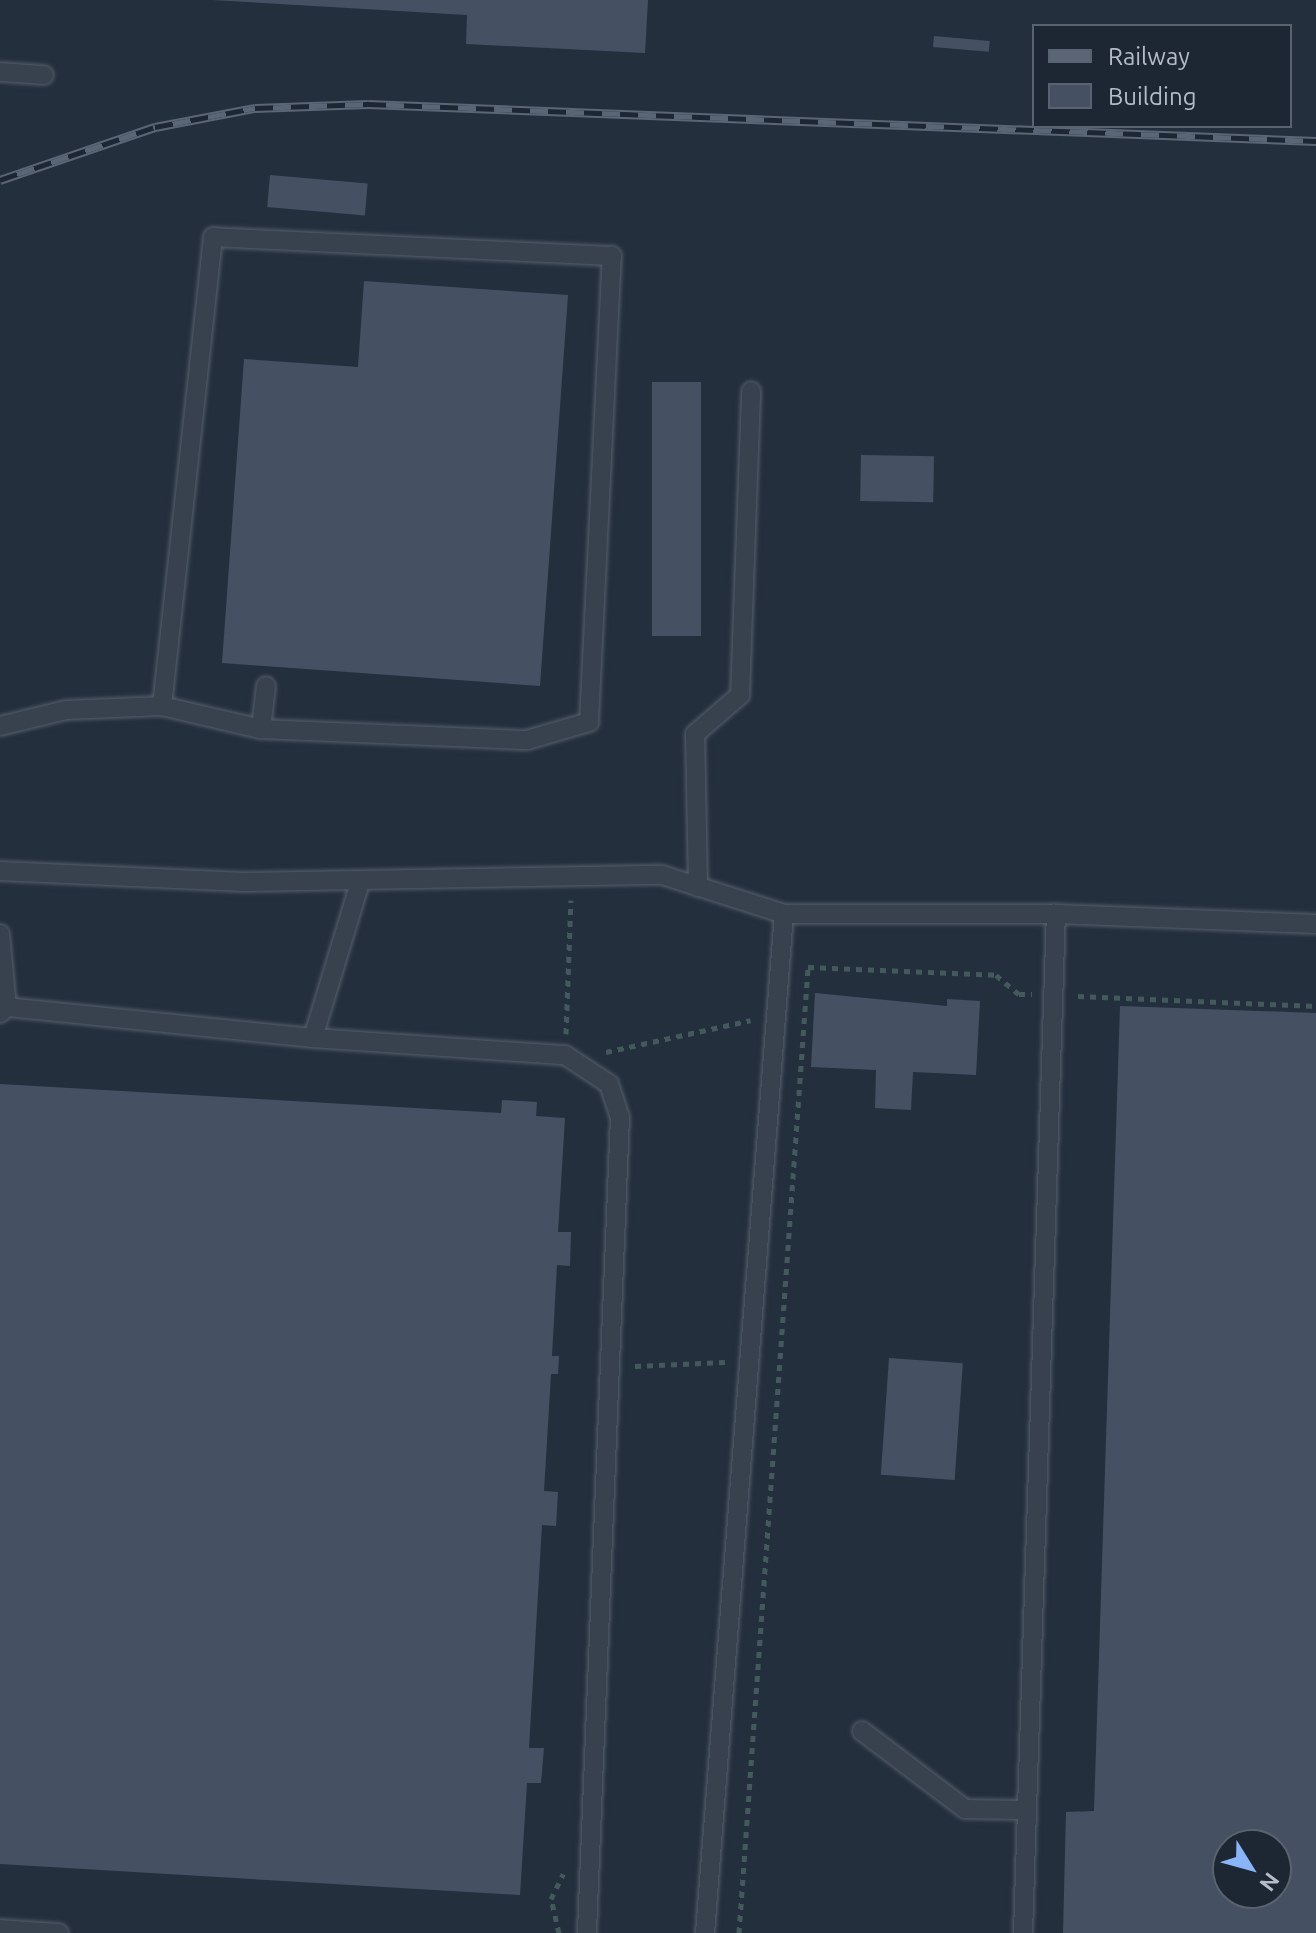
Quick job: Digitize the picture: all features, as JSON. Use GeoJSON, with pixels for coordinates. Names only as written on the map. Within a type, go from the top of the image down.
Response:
{"type":"FeatureCollection","features":[{"type":"Feature","properties":{"kind":"lane"},"geometry":{"type":"LineString","coordinates":[[0,72],[44,75]]}},
{"type":"Feature","properties":{"kind":"lane"},"geometry":{"type":"LineString","coordinates":[[0,726],[66,710],[162,706],[261,729],[527,740],[589,722],[612,256],[213,237],[162,706]]}},
{"type":"Feature","properties":{"kind":"lane"},"geometry":{"type":"LineString","coordinates":[[698,887],[695,734],[740,695],[751,391]]}},
{"type":"Feature","properties":{"kind":"lane"},"geometry":{"type":"LineString","coordinates":[[261,729],[266,686]]}},
{"type":"Feature","properties":{"kind":"lane"},"geometry":{"type":"LineString","coordinates":[[0,871],[360,882],[662,875],[784,914],[1056,914],[1316,924]]}},
{"type":"Feature","properties":{"kind":"lane"},"geometry":{"type":"LineString","coordinates":[[313,1038],[360,882]]}},
{"type":"Feature","properties":{"kind":"lane"},"geometry":{"type":"LineString","coordinates":[[705,1933],[784,914]]}},
{"type":"Feature","properties":{"kind":"lane"},"geometry":{"type":"LineString","coordinates":[[1023,1933],[1024,1810],[1056,914]]}},
{"type":"Feature","properties":{"kind":"lane"},"geometry":{"type":"LineString","coordinates":[[0,934],[4,1010],[313,1038],[565,1055],[609,1084],[620,1117],[607,1366],[587,1933]]}},
{"type":"Feature","properties":{"kind":"lane"},"geometry":{"type":"LineString","coordinates":[[862,1731],[965,1809],[1024,1810]]}},
{"type":"Feature","properties":{"kind":"lane"},"geometry":{"type":"LineString","coordinates":[[0,1929],[59,1933]]}},
{"type":"Feature","properties":{"kind":"path"},"geometry":{"type":"LineString","coordinates":[[565,1055],[572,875]]}},
{"type":"Feature","properties":{"kind":"path"},"geometry":{"type":"LineString","coordinates":[[739,1933],[783,1366],[808,967],[996,975],[1019,994],[1316,1006]]}},
{"type":"Feature","properties":{"kind":"path"},"geometry":{"type":"LineString","coordinates":[[607,1366],[783,1366]]}},
{"type":"Feature","properties":{"kind":"building"},"geometry":{"type":"Polygon","coordinates":[[[212,0],[648,0],[645,53],[466,44],[467,15],[212,0]]]}},
{"type":"Feature","properties":{"kind":"building"},"geometry":{"type":"Polygon","coordinates":[[[934,36],[990,41],[989,52],[933,47],[934,36]]]}},
{"type":"Feature","properties":{"kind":"building"},"geometry":{"type":"Polygon","coordinates":[[[270,175],[368,184],[365,215],[267,207],[270,175]]]}},
{"type":"Feature","properties":{"kind":"building"},"geometry":{"type":"Polygon","coordinates":[[[364,281],[568,295],[540,686],[222,663],[244,359],[358,367],[364,281]]]}},
{"type":"Feature","properties":{"kind":"building"},"geometry":{"type":"Polygon","coordinates":[[[652,382],[701,382],[701,636],[652,636],[652,382]]]}},
{"type":"Feature","properties":{"kind":"building"},"geometry":{"type":"Polygon","coordinates":[[[861,455],[934,456],[933,502],[860,501],[861,455]]]}},
{"type":"Feature","properties":{"kind":"building"},"geometry":{"type":"Polygon","coordinates":[[[815,993],[947,1006],[947,999],[980,1001],[976,1075],[913,1072],[911,1110],[875,1108],[876,1070],[811,1067],[815,993]]]}},
{"type":"Feature","properties":{"kind":"building"},"geometry":{"type":"Polygon","coordinates":[[[1120,1006],[1316,1013],[1316,1933],[1063,1933],[1066,1812],[1094,1811],[1120,1006]]]}},
{"type":"Feature","properties":{"kind":"building"},"geometry":{"type":"Polygon","coordinates":[[[0,1084],[501,1113],[502,1100],[537,1102],[536,1116],[565,1118],[558,1232],[571,1232],[570,1266],[557,1265],[552,1356],[559,1356],[558,1374],[551,1374],[544,1491],[558,1492],[556,1526],[542,1525],[529,1748],[544,1748],[541,1783],[527,1783],[520,1895],[0,1864],[0,1084]]]}},
{"type":"Feature","properties":{"kind":"building"},"geometry":{"type":"Polygon","coordinates":[[[889,1358],[963,1363],[955,1480],[881,1475],[889,1358]]]}},
{"type":"Feature","properties":{"kind":"railway"},"geometry":{"type":"LineString","coordinates":[[0,180],[155,127],[255,108],[368,104],[1316,141]]}}]}
